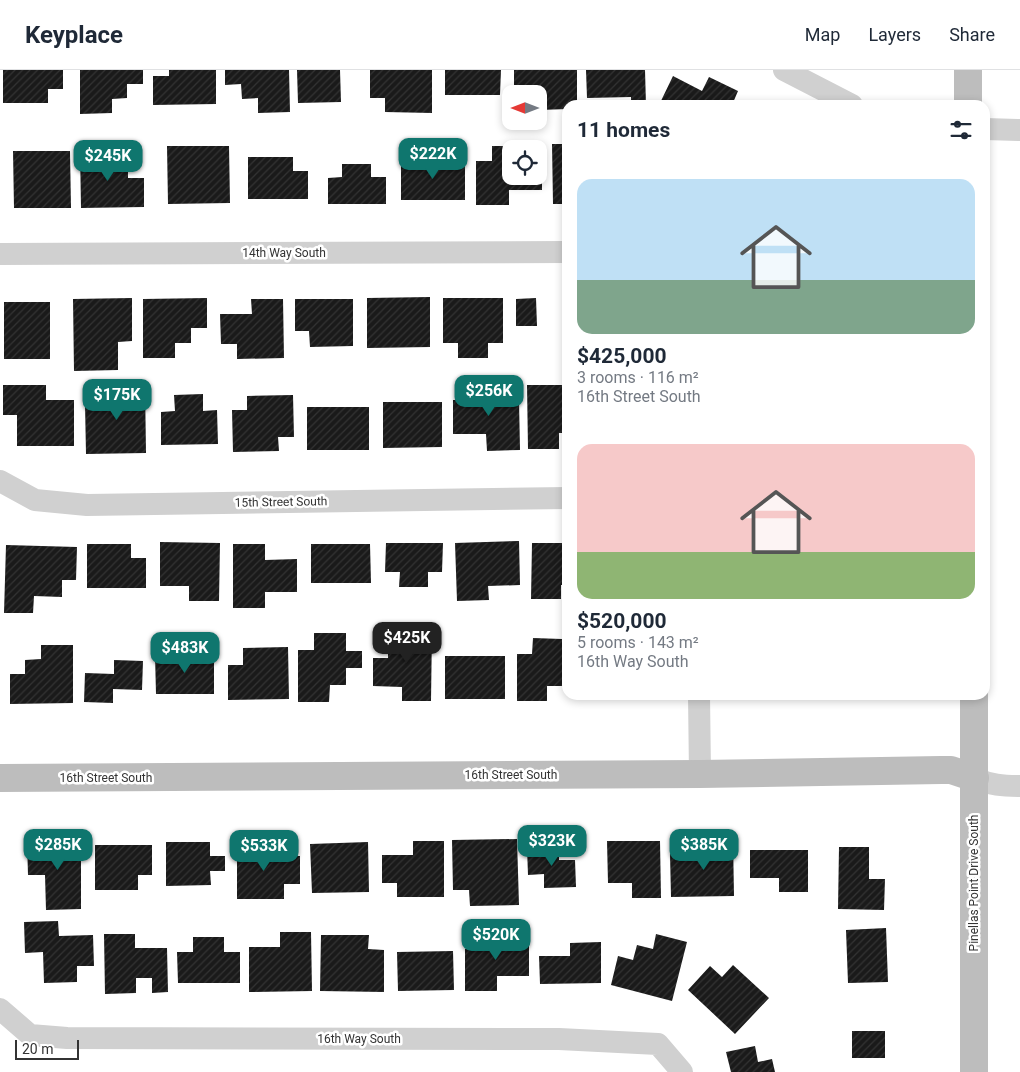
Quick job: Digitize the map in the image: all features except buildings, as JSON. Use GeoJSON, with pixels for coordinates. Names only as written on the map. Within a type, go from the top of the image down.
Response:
{"type":"FeatureCollection","features":[{"type":"Feature","properties":{"kind":"street"},"geometry":{"type":"LineString","coordinates":[[784,70],[842,100]]}},
{"type":"Feature","properties":{"kind":"street"},"geometry":{"type":"LineString","coordinates":[[968,70],[968,100]]}},
{"type":"Feature","properties":{"kind":"street"},"geometry":{"type":"LineString","coordinates":[[990,129],[1020,130]]}},
{"type":"Feature","properties":{"kind":"street","name":"14th Way South"},"geometry":{"type":"LineString","coordinates":[[0,254],[562,252]]}},
{"type":"Feature","properties":{"kind":"street","name":"15th Street South"},"geometry":{"type":"LineString","coordinates":[[0,481],[35,500],[87,505],[562,498]]}},
{"type":"Feature","properties":{"kind":"street"},"geometry":{"type":"LineString","coordinates":[[699,700],[700,774]]}},
{"type":"Feature","properties":{"kind":"street","name":"Pinellas Point Drive South"},"geometry":{"type":"LineString","coordinates":[[974,700],[974,1072]]}},
{"type":"Feature","properties":{"kind":"street","name":"16th Street South"},"geometry":{"type":"LineString","coordinates":[[0,778],[700,774],[951,770],[1001,786],[1020,786]]}},
{"type":"Feature","properties":{"kind":"street","name":"16th Way South"},"geometry":{"type":"LineString","coordinates":[[0,1009],[30,1035],[67,1038],[560,1039],[658,1044],[682,1072]]}}]}
